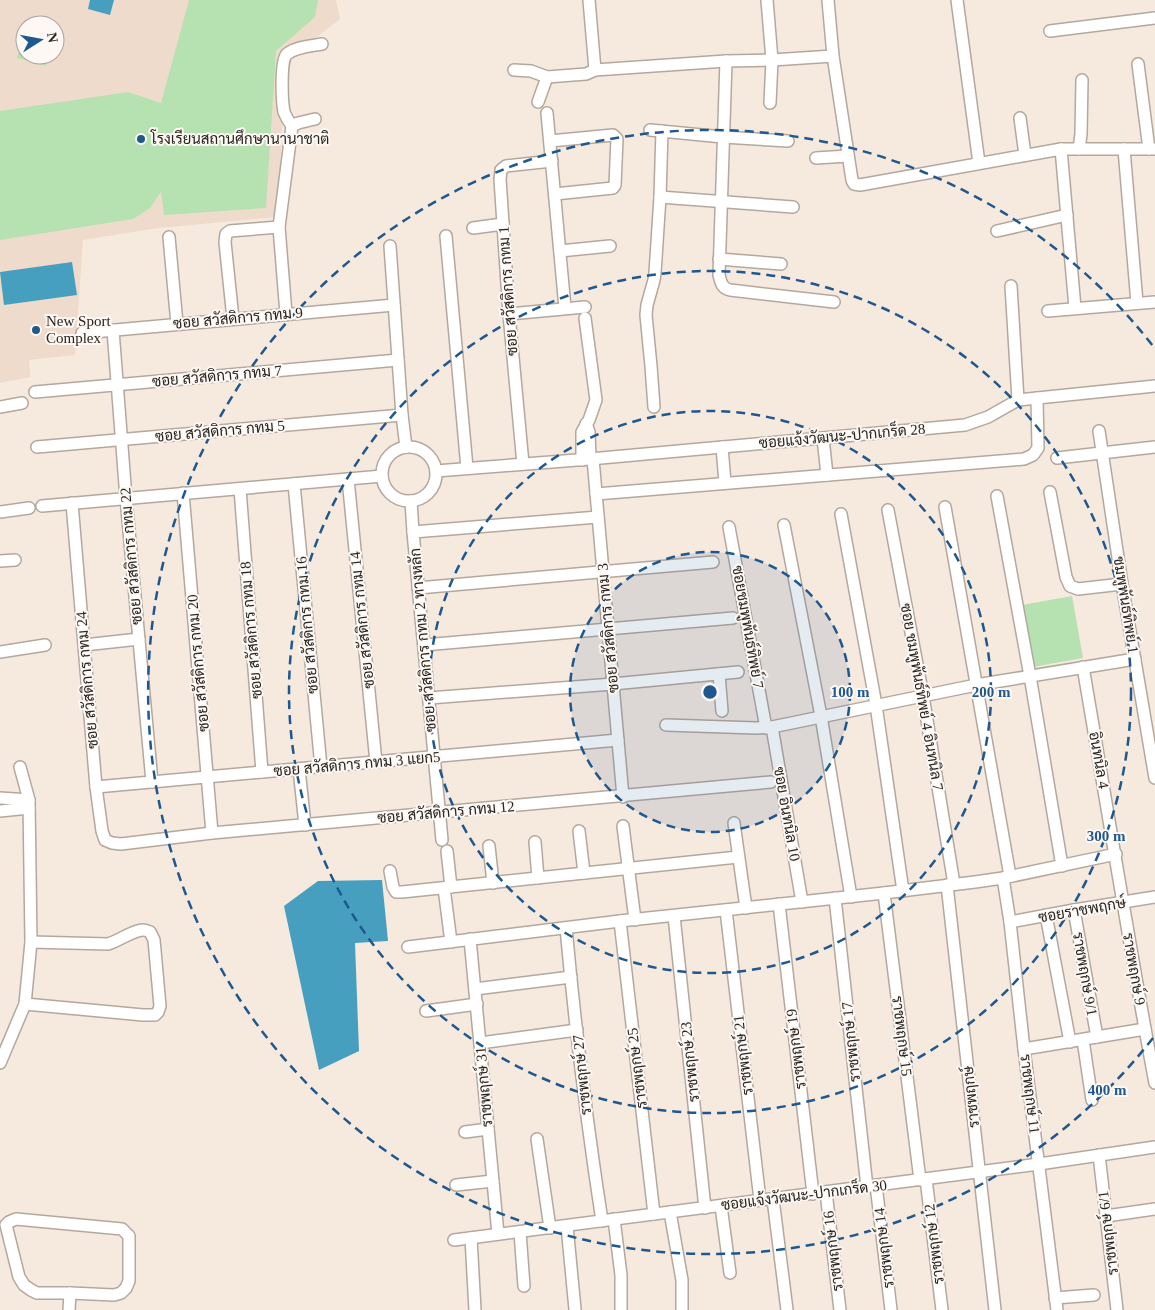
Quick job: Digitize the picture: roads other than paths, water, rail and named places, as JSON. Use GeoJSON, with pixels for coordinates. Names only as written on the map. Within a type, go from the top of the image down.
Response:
{"type":"FeatureCollection","features":[{"type":"Feature","properties":{"kind":"street"},"geometry":{"type":"LineString","coordinates":[[589,0],[595,70]]}},
{"type":"Feature","properties":{"kind":"street"},"geometry":{"type":"LineString","coordinates":[[768,0],[772,60],[770,104]]}},
{"type":"Feature","properties":{"kind":"street"},"geometry":{"type":"LineString","coordinates":[[828,0],[833,56],[854,184],[860,185],[1061,149],[1152,149],[1138,64]]}},
{"type":"Feature","properties":{"kind":"street"},"geometry":{"type":"LineString","coordinates":[[957,0],[979,163]]}},
{"type":"Feature","properties":{"kind":"street"},"geometry":{"type":"LineString","coordinates":[[1050,31],[1155,18]]}},
{"type":"Feature","properties":{"kind":"street"},"geometry":{"type":"LineString","coordinates":[[286,314],[278,227],[292,126],[287,119],[283,105],[284,58],[289,52],[322,44]]}},
{"type":"Feature","properties":{"kind":"street"},"geometry":{"type":"LineString","coordinates":[[514,70],[531,71],[547,77],[586,74],[595,70],[726,60],[772,60],[833,56]]}},
{"type":"Feature","properties":{"kind":"street"},"geometry":{"type":"LineString","coordinates":[[726,60],[719,259],[721,285],[726,289],[834,302]]}},
{"type":"Feature","properties":{"kind":"street"},"geometry":{"type":"LineString","coordinates":[[538,102],[547,77]]}},
{"type":"Feature","properties":{"kind":"street"},"geometry":{"type":"LineString","coordinates":[[1079,148],[1082,80]]}},
{"type":"Feature","properties":{"kind":"street"},"geometry":{"type":"LineString","coordinates":[[509,314],[565,308],[547,113]]}},
{"type":"Feature","properties":{"kind":"street"},"geometry":{"type":"LineString","coordinates":[[1020,118],[1025,155]]}},
{"type":"Feature","properties":{"kind":"street"},"geometry":{"type":"LineString","coordinates":[[292,126],[298,122],[315,119]]}},
{"type":"Feature","properties":{"kind":"street"},"geometry":{"type":"LineString","coordinates":[[654,407],[646,315],[654,280],[660,197],[656,130],[788,141]]}},
{"type":"Feature","properties":{"kind":"street"},"geometry":{"type":"LineString","coordinates":[[550,141],[613,134],[617,139],[613,188],[555,194]]}},
{"type":"Feature","properties":{"kind":"street"},"geometry":{"type":"LineString","coordinates":[[1061,149],[1075,308]]}},
{"type":"Feature","properties":{"kind":"street"},"geometry":{"type":"LineString","coordinates":[[1124,149],[1137,303]]}},
{"type":"Feature","properties":{"kind":"street"},"geometry":{"type":"LineString","coordinates":[[816,158],[848,156]]}},
{"type":"Feature","properties":{"kind":"street","name":"ซอย สวัสดิการ กทม 1"},"geometry":{"type":"LineString","coordinates":[[523,464],[509,314],[500,178],[501,170],[506,166],[552,161]]}},
{"type":"Feature","properties":{"kind":"street"},"geometry":{"type":"LineString","coordinates":[[660,197],[793,207]]}},
{"type":"Feature","properties":{"kind":"street"},"geometry":{"type":"LineString","coordinates":[[997,231],[1067,215]]}},
{"type":"Feature","properties":{"kind":"street"},"geometry":{"type":"LineString","coordinates":[[473,228],[503,224]]}},
{"type":"Feature","properties":{"kind":"street"},"geometry":{"type":"LineString","coordinates":[[233,319],[225,242],[226,234],[230,231],[278,227]]}},
{"type":"Feature","properties":{"kind":"street"},"geometry":{"type":"LineString","coordinates":[[446,236],[467,468]]}},
{"type":"Feature","properties":{"kind":"street"},"geometry":{"type":"LineString","coordinates":[[169,238],[177,324]]}},
{"type":"Feature","properties":{"kind":"street"},"geometry":{"type":"LineString","coordinates":[[390,246],[406,447]]}},
{"type":"Feature","properties":{"kind":"street"},"geometry":{"type":"LineString","coordinates":[[560,251],[610,246]]}},
{"type":"Feature","properties":{"kind":"street"},"geometry":{"type":"LineString","coordinates":[[719,259],[781,264]]}},
{"type":"Feature","properties":{"kind":"street"},"geometry":{"type":"LineString","coordinates":[[1011,286],[1018,400]]}},
{"type":"Feature","properties":{"kind":"street"},"geometry":{"type":"LineString","coordinates":[[1048,311],[1155,302]]}},
{"type":"Feature","properties":{"kind":"street","name":"ซอย สวัสดิการ กทม 9"},"geometry":{"type":"LineString","coordinates":[[82,333],[394,304]]}},
{"type":"Feature","properties":{"kind":"street","name":"ซอย สวัสดิการ กทม 3"},"geometry":{"type":"LineString","coordinates":[[565,308],[585,312],[596,400],[589,420],[582,432],[596,494],[623,797]]}},
{"type":"Feature","properties":{"kind":"street","name":"ซอย สวัสดิการ กทม 22"},"geometry":{"type":"LineString","coordinates":[[112,330],[152,782]]}},
{"type":"Feature","properties":{"kind":"street","name":"ซอย สวัสดิการ กทม 7"},"geometry":{"type":"LineString","coordinates":[[35,392],[398,360]]}},
{"type":"Feature","properties":{"kind":"street","name":"ซอยแจ้งวัฒนะ-ปากเกร็ด 28"},"geometry":{"type":"LineString","coordinates":[[436,471],[965,425],[988,418],[1018,400],[1155,386]]}},
{"type":"Feature","properties":{"kind":"street"},"geometry":{"type":"LineString","coordinates":[[596,494],[1024,459],[1033,455],[1038,448],[1037,398]]}},
{"type":"Feature","properties":{"kind":"street"},"geometry":{"type":"LineString","coordinates":[[0,407],[22,403]]}},
{"type":"Feature","properties":{"kind":"street","name":"ซอย สวัสดิการ กทม 5"},"geometry":{"type":"LineString","coordinates":[[37,447],[402,415]]}},
{"type":"Feature","properties":{"kind":"street","name":"ชมพูพันธ์ทิพย์ 1"},"geometry":{"type":"LineString","coordinates":[[1099,431],[1134,659],[1155,778]]}},
{"type":"Feature","properties":{"kind":"street"},"geometry":{"type":"LineString","coordinates":[[823,438],[828,475]]}},
{"type":"Feature","properties":{"kind":"street"},"geometry":{"type":"LineString","coordinates":[[406,447],[417,448],[426,453],[436,471],[435,482],[430,491],[422,498],[411,501],[401,500],[391,495],[385,486],[382,476],[383,466],[388,456],[396,450],[406,447]]}},
{"type":"Feature","properties":{"kind":"street"},"geometry":{"type":"LineString","coordinates":[[722,447],[725,483]]}},
{"type":"Feature","properties":{"kind":"street"},"geometry":{"type":"LineString","coordinates":[[1057,458],[1155,447]]}},
{"type":"Feature","properties":{"kind":"street"},"geometry":{"type":"LineString","coordinates":[[42,506],[382,476]]}},
{"type":"Feature","properties":{"kind":"street","name":"ซอย สวัสดิการ กทม 14"},"geometry":{"type":"LineString","coordinates":[[348,479],[376,762]]}},
{"type":"Feature","properties":{"kind":"street","name":"ซอย สวัสดิการ กทม 16"},"geometry":{"type":"LineString","coordinates":[[294,484],[321,767]]}},
{"type":"Feature","properties":{"kind":"street","name":"ซอย สวัสดิการ กทม 18"},"geometry":{"type":"LineString","coordinates":[[240,489],[262,772]]}},
{"type":"Feature","properties":{"kind":"street"},"geometry":{"type":"LineString","coordinates":[[1050,492],[1066,577],[1070,586],[1078,589],[1122,584]]}},
{"type":"Feature","properties":{"kind":"street","name":"ซอย สวัสดิการ กทม 20"},"geometry":{"type":"LineString","coordinates":[[183,494],[212,833]]}},
{"type":"Feature","properties":{"kind":"street"},"geometry":{"type":"LineString","coordinates":[[997,496],[1062,866]]}},
{"type":"Feature","properties":{"kind":"street","name":"ซอย สวัสดิการ กทม 2 ทางหลัก"},"geometry":{"type":"LineString","coordinates":[[411,501],[442,840]]}},
{"type":"Feature","properties":{"kind":"street","name":"ซอย สวัสดิการ กทม 24"},"geometry":{"type":"LineString","coordinates":[[72,503],[96,787],[102,831],[106,840],[121,844]]}},
{"type":"Feature","properties":{"kind":"street","name":"ราชพฤกษ์ 11"},"geometry":{"type":"LineString","coordinates":[[945,507],[976,684],[1006,877],[1024,1049],[1057,1310]]}},
{"type":"Feature","properties":{"kind":"street"},"geometry":{"type":"LineString","coordinates":[[0,512],[29,508]]}},
{"type":"Feature","properties":{"kind":"street","name":"ซอย ชมพูพันธ์ทิพย์ 4 อินทนิล 7"},"geometry":{"type":"LineString","coordinates":[[888,510],[923,696],[950,885]]}},
{"type":"Feature","properties":{"kind":"street"},"geometry":{"type":"LineString","coordinates":[[841,514],[876,705],[904,891]]}},
{"type":"Feature","properties":{"kind":"street"},"geometry":{"type":"LineString","coordinates":[[413,532],[598,517]]}},
{"type":"Feature","properties":{"kind":"street"},"geometry":{"type":"LineString","coordinates":[[784,525],[821,716],[851,897]]}},
{"type":"Feature","properties":{"kind":"street","name":"ซอยชมพูพันธ์ทิพย์ 7"},"geometry":{"type":"LineString","coordinates":[[730,527],[769,727]]}},
{"type":"Feature","properties":{"kind":"street"},"geometry":{"type":"LineString","coordinates":[[0,561],[15,560]]}},
{"type":"Feature","properties":{"kind":"street"},"geometry":{"type":"LineString","coordinates":[[418,588],[714,562]]}},
{"type":"Feature","properties":{"kind":"street"},"geometry":{"type":"LineString","coordinates":[[424,645],[733,618]]}},
{"type":"Feature","properties":{"kind":"street"},"geometry":{"type":"LineString","coordinates":[[84,645],[139,639]]}},
{"type":"Feature","properties":{"kind":"street"},"geometry":{"type":"LineString","coordinates":[[0,652],[45,645]]}},
{"type":"Feature","properties":{"kind":"street"},"geometry":{"type":"LineString","coordinates":[[666,725],[769,727],[976,684],[1134,659]]}},
{"type":"Feature","properties":{"kind":"street","name":"อินทนิล 4"},"geometry":{"type":"LineString","coordinates":[[1083,667],[1116,854]]}},
{"type":"Feature","properties":{"kind":"street"},"geometry":{"type":"LineString","coordinates":[[429,698],[738,672]]}},
{"type":"Feature","properties":{"kind":"street"},"geometry":{"type":"LineString","coordinates":[[719,674],[722,711]]}},
{"type":"Feature","properties":{"kind":"street","name":"ซอย อินทนิล 10"},"geometry":{"type":"LineString","coordinates":[[769,727],[802,902]]}},
{"type":"Feature","properties":{"kind":"street","name":"ซอย สวัสดิการ กทม 3 แยก5"},"geometry":{"type":"LineString","coordinates":[[96,787],[618,740]]}},
{"type":"Feature","properties":{"kind":"street"},"geometry":{"type":"LineString","coordinates":[[0,1063],[25,1004],[30,942],[29,804],[20,767]]}},
{"type":"Feature","properties":{"kind":"street"},"geometry":{"type":"LineString","coordinates":[[299,769],[305,825]]}},
{"type":"Feature","properties":{"kind":"street","name":"ซอย สวัสดิการ กทม 12"},"geometry":{"type":"LineString","coordinates":[[121,844],[212,833],[771,782]]}},
{"type":"Feature","properties":{"kind":"street"},"geometry":{"type":"LineString","coordinates":[[0,798],[29,804]]}},
{"type":"Feature","properties":{"kind":"street"},"geometry":{"type":"LineString","coordinates":[[0,811],[29,804]]}},
{"type":"Feature","properties":{"kind":"street"},"geometry":{"type":"LineString","coordinates":[[734,823],[746,908]]}},
{"type":"Feature","properties":{"kind":"street"},"geometry":{"type":"LineString","coordinates":[[623,826],[635,920]]}},
{"type":"Feature","properties":{"kind":"street"},"geometry":{"type":"LineString","coordinates":[[579,831],[584,873]]}},
{"type":"Feature","properties":{"kind":"street"},"geometry":{"type":"LineString","coordinates":[[535,842],[538,878]]}},
{"type":"Feature","properties":{"kind":"street"},"geometry":{"type":"LineString","coordinates":[[489,846],[493,882]]}},
{"type":"Feature","properties":{"kind":"street"},"geometry":{"type":"LineString","coordinates":[[447,851],[447,888],[451,942]]}},
{"type":"Feature","properties":{"kind":"street"},"geometry":{"type":"LineString","coordinates":[[408,947],[620,921],[950,885],[1006,877],[1116,854]]}},
{"type":"Feature","properties":{"kind":"street","name":"ราชพฤกษ์ 9"},"geometry":{"type":"LineString","coordinates":[[1116,854],[1155,1084]]}},
{"type":"Feature","properties":{"kind":"street"},"geometry":{"type":"LineString","coordinates":[[390,871],[393,887],[396,892],[402,892],[738,857]]}},
{"type":"Feature","properties":{"kind":"street","name":"ราชพฤกษ์"},"geometry":{"type":"LineString","coordinates":[[950,885],[995,1310]]}},
{"type":"Feature","properties":{"kind":"street","name":"ราชพฤกษ์ 15"},"geometry":{"type":"LineString","coordinates":[[884,893],[923,1179]]}},
{"type":"Feature","properties":{"kind":"street","name":"ซอยราชพฤกษ์"},"geometry":{"type":"LineString","coordinates":[[1010,922],[1155,897]]}},
{"type":"Feature","properties":{"kind":"street","name":"ราชพฤกษ์ 17"},"geometry":{"type":"LineString","coordinates":[[835,898],[872,1186]]}},
{"type":"Feature","properties":{"kind":"street","name":"ราชพฤกษ์ 19"},"geometry":{"type":"LineString","coordinates":[[779,904],[813,1194]]}},
{"type":"Feature","properties":{"kind":"street","name":"ราชพฤกษ์ 21"},"geometry":{"type":"LineString","coordinates":[[726,910],[760,1200]]}},
{"type":"Feature","properties":{"kind":"street","name":"ราชพฤกษ์ 9/1"},"geometry":{"type":"LineString","coordinates":[[1074,910],[1097,1037]]}},
{"type":"Feature","properties":{"kind":"street","name":"ราชพฤกษ์ 9/1"},"geometry":{"type":"LineString","coordinates":[[1046,915],[1070,1042]]}},
{"type":"Feature","properties":{"kind":"street","name":"ราชพฤกษ์ 23"},"geometry":{"type":"LineString","coordinates":[[674,916],[706,1208]]}},
{"type":"Feature","properties":{"kind":"street","name":"ราชพฤกษ์ 25"},"geometry":{"type":"LineString","coordinates":[[620,921],[654,1214]]}},
{"type":"Feature","properties":{"kind":"street","name":"ราชพฤกษ์ 27"},"geometry":{"type":"LineString","coordinates":[[566,928],[590,1145],[602,1221]]}},
{"type":"Feature","properties":{"kind":"street"},"geometry":{"type":"LineString","coordinates":[[25,1004],[143,1015],[155,1015],[160,1006],[154,940],[150,932],[144,930],[137,931],[108,944],[30,942]]}},
{"type":"Feature","properties":{"kind":"street","name":"ราชพฤกษ์ 31"},"geometry":{"type":"LineString","coordinates":[[470,939],[498,1234]]}},
{"type":"Feature","properties":{"kind":"street"},"geometry":{"type":"LineString","coordinates":[[475,989],[571,977]]}},
{"type":"Feature","properties":{"kind":"street"},"geometry":{"type":"LineString","coordinates":[[426,1011],[476,1004]]}},
{"type":"Feature","properties":{"kind":"street","name":"ราชพฤกษ์ 9/1"},"geometry":{"type":"LineString","coordinates":[[1024,1049],[1145,1029]]}},
{"type":"Feature","properties":{"kind":"street"},"geometry":{"type":"LineString","coordinates":[[480,1043],[577,1030]]}},
{"type":"Feature","properties":{"kind":"street"},"geometry":{"type":"LineString","coordinates":[[1083,1040],[1092,1100]]}},
{"type":"Feature","properties":{"kind":"street"},"geometry":{"type":"LineString","coordinates":[[466,1132],[488,1129]]}},
{"type":"Feature","properties":{"kind":"street"},"geometry":{"type":"LineString","coordinates":[[537,1139],[550,1228]]}},
{"type":"Feature","properties":{"kind":"street","name":"ซอยแจ้งวัฒนะ-ปากเกร็ด 30"},"geometry":{"type":"LineString","coordinates":[[454,1240],[979,1172],[1155,1147]]}},
{"type":"Feature","properties":{"kind":"street","name":"ราชพฤกษ์ 6/1"},"geometry":{"type":"LineString","coordinates":[[1099,1155],[1117,1310]]}},
{"type":"Feature","properties":{"kind":"street","name":"ราชพฤกษ์ 12"},"geometry":{"type":"LineString","coordinates":[[923,1179],[942,1310]]}},
{"type":"Feature","properties":{"kind":"street"},"geometry":{"type":"LineString","coordinates":[[456,1185],[493,1180]]}},
{"type":"Feature","properties":{"kind":"street","name":"ราชพฤกษ์ 14"},"geometry":{"type":"LineString","coordinates":[[872,1186],[891,1310]]}},
{"type":"Feature","properties":{"kind":"street","name":"ราชพฤกษ์ 16"},"geometry":{"type":"LineString","coordinates":[[826,1192],[840,1310]]}},
{"type":"Feature","properties":{"kind":"street"},"geometry":{"type":"LineString","coordinates":[[773,1199],[787,1310]]}},
{"type":"Feature","properties":{"kind":"street"},"geometry":{"type":"LineString","coordinates":[[721,1206],[730,1273]]}},
{"type":"Feature","properties":{"kind":"street"},"geometry":{"type":"LineString","coordinates":[[1106,1216],[1155,1210]]}},
{"type":"Feature","properties":{"kind":"street"},"geometry":{"type":"LineString","coordinates":[[670,1212],[682,1280],[682,1310]]}},
{"type":"Feature","properties":{"kind":"street"},"geometry":{"type":"LineString","coordinates":[[16,1219],[122,1229],[129,1236],[129,1281],[122,1293],[114,1295],[70,1293],[37,1293],[24,1285],[19,1277],[6,1225],[9,1222],[16,1219]]}},
{"type":"Feature","properties":{"kind":"street"},"geometry":{"type":"LineString","coordinates":[[614,1219],[621,1275],[621,1310]]}},
{"type":"Feature","properties":{"kind":"street"},"geometry":{"type":"LineString","coordinates":[[567,1226],[575,1309]]}},
{"type":"Feature","properties":{"kind":"street"},"geometry":{"type":"LineString","coordinates":[[520,1232],[524,1286]]}},
{"type":"Feature","properties":{"kind":"street"},"geometry":{"type":"LineString","coordinates":[[471,1238],[475,1310]]}},
{"type":"Feature","properties":{"kind":"street"},"geometry":{"type":"LineString","coordinates":[[69,1310],[70,1293]]}},
{"type":"Feature","properties":{"kind":"street"},"geometry":{"type":"LineString","coordinates":[[1055,1298],[1094,1295]]}},
{"type":"Feature","properties":{"kind":"water"},"geometry":{"type":"Polygon","coordinates":[[[90,0],[114,0],[110,15],[88,9],[90,0]]]}},
{"type":"Feature","properties":{"kind":"water"},"geometry":{"type":"Polygon","coordinates":[[[72,262],[77,295],[4,305],[0,272],[72,262]]]}},
{"type":"Feature","properties":{"kind":"water"},"geometry":{"type":"Polygon","coordinates":[[[382,880],[388,941],[355,943],[359,1051],[319,1070],[284,906],[318,881],[382,880]]]}},
{"type":"Feature","properties":{"kind":"place","name":"โรงเรียนสถานศึกษานานาชาติ"},"geometry":{"type":"Point","coordinates":[141,139]}},
{"type":"Feature","properties":{"kind":"place","name":"New Sport Complex"},"geometry":{"type":"Point","coordinates":[36,330]}}]}
